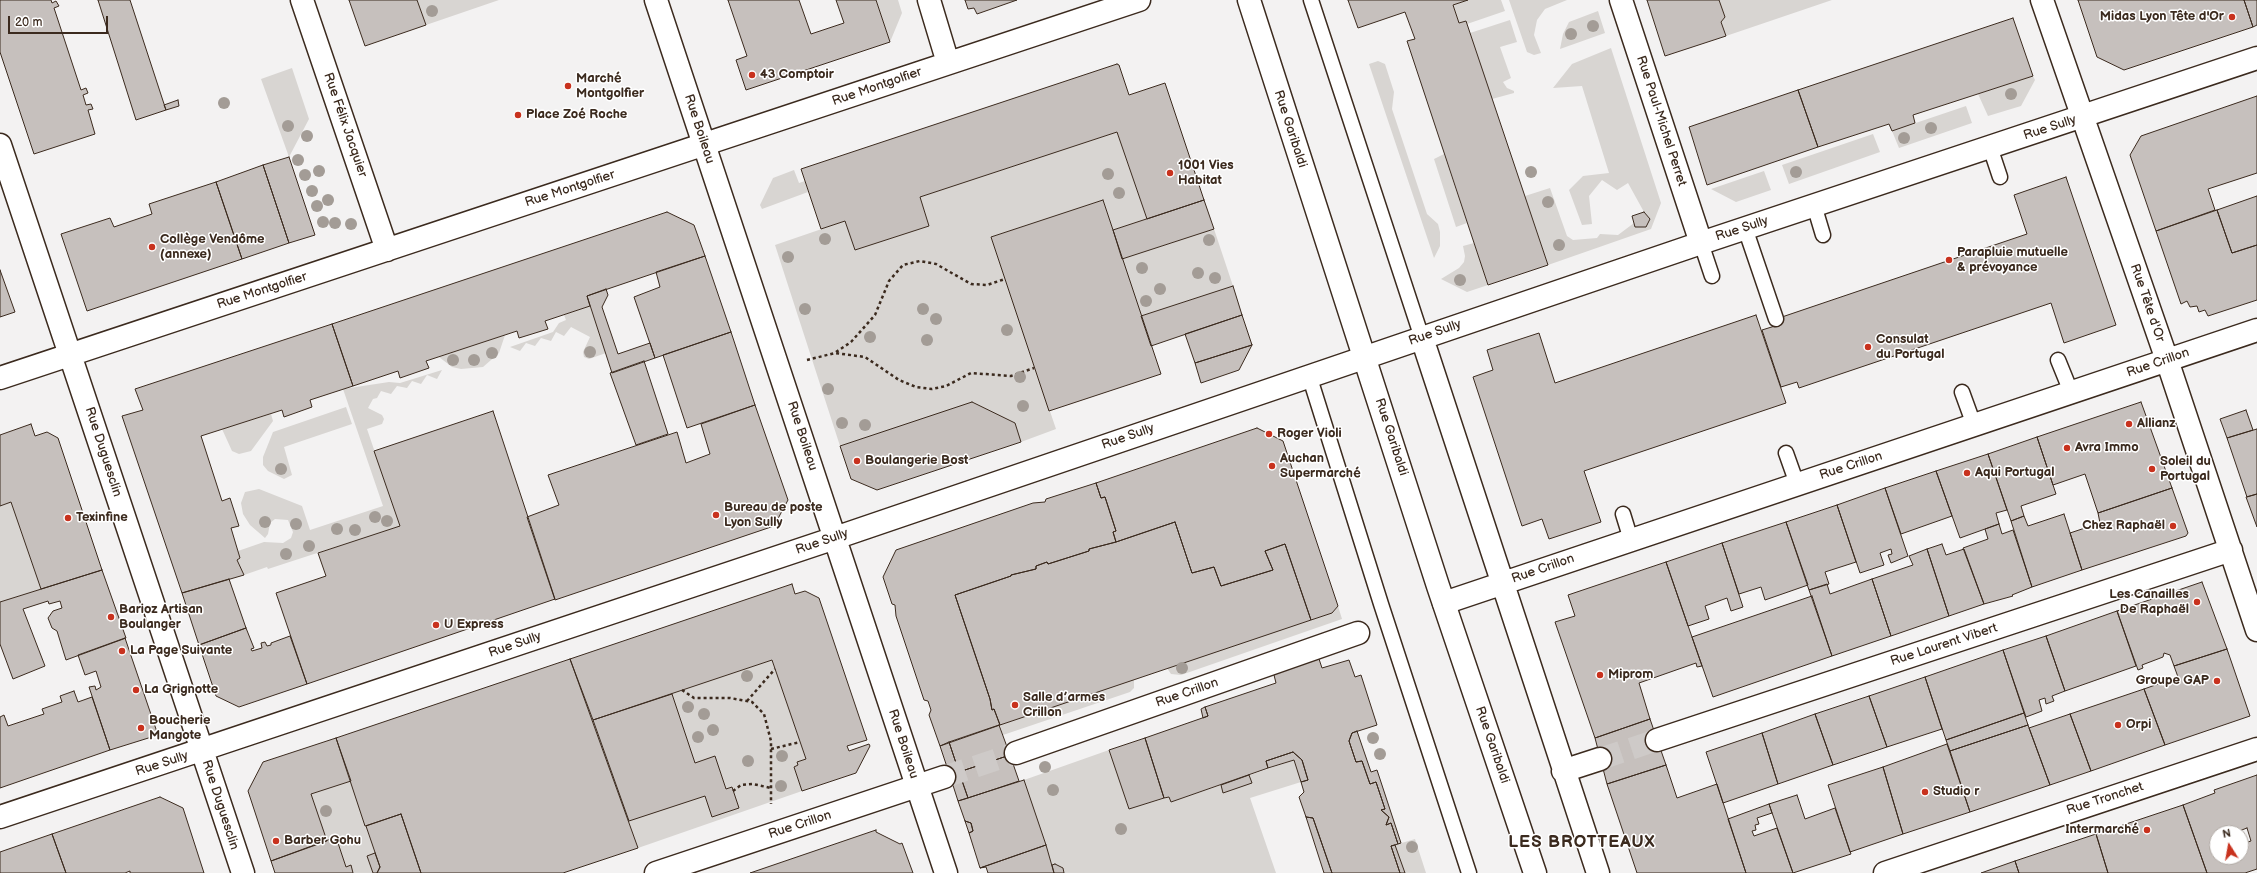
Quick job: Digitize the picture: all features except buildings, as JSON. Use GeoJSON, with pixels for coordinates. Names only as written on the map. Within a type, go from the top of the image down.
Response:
{"type":"FeatureCollection","features":[{"type":"Feature","properties":{"kind":"street","name":"Rue Félix Jacquier"},"geometry":{"type":"LineString","coordinates":[[302,0],[387,250]]}},
{"type":"Feature","properties":{"kind":"street","name":"Rue Boileau"},"geometry":{"type":"LineString","coordinates":[[656,0],[946,873]]}},
{"type":"Feature","properties":{"kind":"street"},"geometry":{"type":"LineString","coordinates":[[929,0],[948,63]]}},
{"type":"Feature","properties":{"kind":"street","name":"Rue Montgolfier"},"geometry":{"type":"LineString","coordinates":[[0,378],[1139,0]]}},
{"type":"Feature","properties":{"kind":"street","name":"Rue Garibaldi"},"geometry":{"type":"LineString","coordinates":[[1249,0],[1444,602],[1535,873]]}},
{"type":"Feature","properties":{"kind":"street","name":"Rue Paul-Michel Perret"},"geometry":{"type":"LineString","coordinates":[[1621,0],[1701,243]]}},
{"type":"Feature","properties":{"kind":"street","name":"Rue Tête d'Or"},"geometry":{"type":"LineString","coordinates":[[2042,0],[2167,360],[2257,630]]}},
{"type":"Feature","properties":{"kind":"street","name":"Rue Sully"},"geometry":{"type":"LineString","coordinates":[[0,817],[835,538],[1309,375],[1745,228],[2257,58]]}},
{"type":"Feature","properties":{"kind":"street","name":"Rue Duguesclin"},"geometry":{"type":"LineString","coordinates":[[0,146],[243,873]]}},
{"type":"Feature","properties":{"kind":"street","name":"Rue Crillon"},"geometry":{"type":"LineString","coordinates":[[1444,602],[2257,330]]}},
{"type":"Feature","properties":{"kind":"street"},"geometry":{"type":"LineString","coordinates":[[1422,338],[1501,584],[1598,873]]}},
{"type":"Feature","properties":{"kind":"street","name":"Rue Laurent Vibert"},"geometry":{"type":"LineString","coordinates":[[1657,740],[2231,550]]}},
{"type":"Feature","properties":{"kind":"street","name":"Rue Crillon"},"geometry":{"type":"LineString","coordinates":[[1016,753],[1358,633]]}},
{"type":"Feature","properties":{"kind":"street","name":"Rue Tronchet"},"geometry":{"type":"LineString","coordinates":[[1885,873],[2257,749]]}},
{"type":"Feature","properties":{"kind":"street"},"geometry":{"type":"LineString","coordinates":[[1563,771],[1600,758]]}},
{"type":"Feature","properties":{"kind":"street","name":"Rue Crillon"},"geometry":{"type":"LineString","coordinates":[[656,873],[944,777]]}},
{"type":"Feature","properties":{"kind":"lane"},"geometry":{"type":"LineString","coordinates":[[1311,0],[1422,338]]}},
{"type":"Feature","properties":{"kind":"lane"},"geometry":{"type":"LineString","coordinates":[[1990,147],[2000,177]]}},
{"type":"Feature","properties":{"kind":"lane"},"geometry":{"type":"LineString","coordinates":[[1814,205],[1823,235]]}},
{"type":"Feature","properties":{"kind":"lane"},"geometry":{"type":"LineString","coordinates":[[1745,228],[1776,319]]}},
{"type":"Feature","properties":{"kind":"lane"},"geometry":{"type":"LineString","coordinates":[[1701,243],[1712,276]]}},
{"type":"Feature","properties":{"kind":"lane"},"geometry":{"type":"LineString","coordinates":[[2058,360],[2071,392]]}},
{"type":"Feature","properties":{"kind":"lane"},"geometry":{"type":"LineString","coordinates":[[1309,375],[1378,597],[1469,873]]}},
{"type":"Feature","properties":{"kind":"lane"},"geometry":{"type":"LineString","coordinates":[[1962,392],[1974,425]]}},
{"type":"Feature","properties":{"kind":"lane"},"geometry":{"type":"LineString","coordinates":[[1786,453],[1797,484]]}},
{"type":"Feature","properties":{"kind":"lane"},"geometry":{"type":"LineString","coordinates":[[1623,514],[1631,540]]}},
{"type":"Feature","properties":{"kind":"path"},"geometry":{"type":"LineString","coordinates":[[779,369],[835,353],[851,342],[875,315],[889,281],[903,265],[920,261],[936,264],[971,284],[986,285],[1005,279]]}},
{"type":"Feature","properties":{"kind":"path"},"geometry":{"type":"LineString","coordinates":[[835,353],[864,356],[899,380],[916,387],[932,389],[946,386],[971,373],[1011,376],[1034,368]]}},
{"type":"Feature","properties":{"kind":"path"},"geometry":{"type":"LineString","coordinates":[[746,701],[775,669]]}},
{"type":"Feature","properties":{"kind":"path"},"geometry":{"type":"LineString","coordinates":[[682,690],[694,698],[730,698],[752,702],[764,714],[772,741],[770,802],[780,831]]}},
{"type":"Feature","properties":{"kind":"path"},"geometry":{"type":"LineString","coordinates":[[771,749],[800,742]]}},
{"type":"Feature","properties":{"kind":"path"},"geometry":{"type":"LineString","coordinates":[[733,791],[741,785],[753,784],[771,788]]}},
{"type":"Feature","properties":{"kind":"shaded area"},"geometry":{"type":"Polygon","coordinates":[[[417,0],[499,0],[426,25],[417,0]]]}},
{"type":"Feature","properties":{"kind":"shaded area"},"geometry":{"type":"Polygon","coordinates":[[[876,0],[898,0],[902,13],[890,42],[876,0]]]}},
{"type":"Feature","properties":{"kind":"shaded area"},"geometry":{"type":"Polygon","coordinates":[[[1468,0],[1501,0],[1505,11],[1467,24],[1466,21],[1459,23],[1453,5],[1468,0]]]}},
{"type":"Feature","properties":{"kind":"shaded area"},"geometry":{"type":"Polygon","coordinates":[[[1509,0],[1567,0],[1545,9],[1537,20],[1534,35],[1541,53],[1534,55],[1527,52],[1509,0]]]}},
{"type":"Feature","properties":{"kind":"shaded area"},"geometry":{"type":"Polygon","coordinates":[[[1719,0],[1832,0],[1726,36],[1721,22],[1725,17],[1719,0]]]}},
{"type":"Feature","properties":{"kind":"shaded area"},"geometry":{"type":"Polygon","coordinates":[[[1598,11],[1605,33],[1560,49],[1563,34],[1569,22],[1598,11]]]}},
{"type":"Feature","properties":{"kind":"shaded area"},"geometry":{"type":"Polygon","coordinates":[[[1510,20],[1517,42],[1500,47],[1511,78],[1503,82],[1507,88],[1514,91],[1514,93],[1492,99],[1470,33],[1510,20]]]}},
{"type":"Feature","properties":{"kind":"shaded area"},"geometry":{"type":"Polygon","coordinates":[[[1611,48],[1661,203],[1651,229],[1548,265],[1525,196],[1550,188],[1567,236],[1573,240],[1597,238],[1600,234],[1618,235],[1634,223],[1644,212],[1628,183],[1617,190],[1602,180],[1589,196],[1592,224],[1582,225],[1569,190],[1583,176],[1609,173],[1582,86],[1553,88],[1572,64],[1611,48]]]}},
{"type":"Feature","properties":{"kind":"shaded area"},"geometry":{"type":"Polygon","coordinates":[[[1378,61],[1385,64],[1394,92],[1392,109],[1427,214],[1438,224],[1440,232],[1440,246],[1434,258],[1369,64],[1378,61]]]}},
{"type":"Feature","properties":{"kind":"shaded area"},"geometry":{"type":"Polygon","coordinates":[[[292,68],[309,119],[289,157],[261,79],[292,68]]]}},
{"type":"Feature","properties":{"kind":"shaded area"},"geometry":{"type":"Polygon","coordinates":[[[2033,76],[2035,80],[2021,106],[1988,116],[1978,94],[2033,76]]]}},
{"type":"Feature","properties":{"kind":"shaded area"},"geometry":{"type":"Polygon","coordinates":[[[1966,106],[1972,123],[1899,148],[1892,131],[1966,106]]]}},
{"type":"Feature","properties":{"kind":"shaded area"},"geometry":{"type":"Polygon","coordinates":[[[1117,132],[1147,219],[1113,230],[1103,200],[991,237],[1056,429],[1021,442],[1015,423],[972,403],[840,446],[775,245],[845,221],[855,250],[929,226],[920,197],[1117,132]]]}},
{"type":"Feature","properties":{"kind":"shaded area"},"geometry":{"type":"Polygon","coordinates":[[[1873,134],[1880,152],[1789,184],[1782,165],[1873,134]]]}},
{"type":"Feature","properties":{"kind":"shaded area"},"geometry":{"type":"Polygon","coordinates":[[[1444,154],[1467,223],[1456,227],[1434,159],[1444,154]]]}},
{"type":"Feature","properties":{"kind":"shaded area"},"geometry":{"type":"Polygon","coordinates":[[[794,170],[799,183],[805,181],[808,192],[762,209],[760,205],[773,178],[794,170]]]}},
{"type":"Feature","properties":{"kind":"shaded area"},"geometry":{"type":"Polygon","coordinates":[[[1764,171],[1771,190],[1736,202],[1711,189],[1764,171]]]}},
{"type":"Feature","properties":{"kind":"shaded area"},"geometry":{"type":"Polygon","coordinates":[[[1214,229],[1233,286],[1141,316],[1122,259],[1214,229]]]}},
{"type":"Feature","properties":{"kind":"shaded area"},"geometry":{"type":"Polygon","coordinates":[[[1474,243],[1488,285],[1467,292],[1441,279],[1459,268],[1464,262],[1465,256],[1463,246],[1474,243]]]}},
{"type":"Feature","properties":{"kind":"shaded area"},"geometry":{"type":"Polygon","coordinates":[[[590,306],[606,353],[589,359],[584,357],[583,352],[590,337],[571,327],[564,336],[556,332],[551,341],[541,338],[535,346],[526,343],[520,351],[510,347],[553,332],[559,323],[566,320],[564,315],[590,306]]]}},
{"type":"Feature","properties":{"kind":"shaded area"},"geometry":{"type":"Polygon","coordinates":[[[505,335],[499,353],[483,367],[461,369],[452,367],[439,357],[505,335]]]}},
{"type":"Feature","properties":{"kind":"shaded area"},"geometry":{"type":"Polygon","coordinates":[[[442,370],[437,379],[427,375],[421,384],[412,381],[407,388],[397,386],[391,394],[381,391],[377,398],[373,399],[368,408],[382,415],[384,419],[382,424],[367,429],[400,526],[268,569],[267,567],[244,575],[237,560],[240,558],[238,551],[264,542],[283,543],[291,538],[293,532],[288,520],[275,519],[270,523],[268,534],[265,538],[250,525],[243,514],[241,503],[245,492],[259,489],[302,506],[310,530],[383,506],[343,389],[389,382],[400,383],[442,370]]]}},
{"type":"Feature","properties":{"kind":"shaded area"},"geometry":{"type":"Polygon","coordinates":[[[346,407],[352,424],[284,447],[292,475],[284,479],[268,471],[263,465],[263,457],[273,432],[346,407]]]}},
{"type":"Feature","properties":{"kind":"shaded area"},"geometry":{"type":"Polygon","coordinates":[[[271,414],[273,421],[251,451],[239,454],[232,451],[222,429],[271,414]]]}},
{"type":"Feature","properties":{"kind":"shaded area"},"geometry":{"type":"Polygon","coordinates":[[[11,502],[41,589],[0,602],[0,506],[11,502]]]}},
{"type":"Feature","properties":{"kind":"shaded area"},"geometry":{"type":"Polygon","coordinates":[[[1338,606],[1342,619],[1181,675],[1171,674],[1167,668],[1332,613],[1338,606]]]}},
{"type":"Feature","properties":{"kind":"shaded area"},"geometry":{"type":"Polygon","coordinates":[[[772,660],[806,759],[797,762],[798,765],[794,767],[802,791],[638,848],[593,720],[772,660]]]}},
{"type":"Feature","properties":{"kind":"shaded area"},"geometry":{"type":"Polygon","coordinates":[[[1134,679],[1134,688],[1130,692],[1003,735],[1000,725],[1134,679]]]}},
{"type":"Feature","properties":{"kind":"shaded area"},"geometry":{"type":"Polygon","coordinates":[[[1109,750],[1129,809],[1169,797],[1171,802],[1294,760],[1301,782],[1250,798],[1276,873],[1064,873],[1063,868],[1052,865],[1024,780],[1109,750]]]}},
{"type":"Feature","properties":{"kind":"shaded area"},"geometry":{"type":"Polygon","coordinates":[[[351,781],[375,853],[367,856],[373,873],[353,873],[351,866],[346,867],[336,837],[327,841],[311,794],[351,781]]]}},
{"type":"Feature","properties":{"kind":"shaded area"},"geometry":{"type":"Polygon","coordinates":[[[1415,839],[1426,873],[1405,873],[1395,845],[1415,839]]]}},
{"type":"Feature","properties":{"kind":"tunnel"},"geometry":{"type":"LineString","coordinates":[[1600,759],[1657,740]]}},
{"type":"Feature","properties":{"kind":"tunnel"},"geometry":{"type":"LineString","coordinates":[[944,777],[1016,753]]}},
{"type":"Feature","properties":{"kind":"place","name":"Midas Lyon Tête d'Or"},"geometry":{"type":"Point","coordinates":[2232,17]}},
{"type":"Feature","properties":{"kind":"place","name":"43 Comptoir"},"geometry":{"type":"Point","coordinates":[752,75]}},
{"type":"Feature","properties":{"kind":"place","name":"Marché Montgolfier"},"geometry":{"type":"Point","coordinates":[568,86]}},
{"type":"Feature","properties":{"kind":"place","name":"Place Zoé Roche"},"geometry":{"type":"Point","coordinates":[518,115]}},
{"type":"Feature","properties":{"kind":"place","name":"1001 Vies Habitat"},"geometry":{"type":"Point","coordinates":[1170,173]}},
{"type":"Feature","properties":{"kind":"place","name":"Collège Vendôme (annexe)"},"geometry":{"type":"Point","coordinates":[152,247]}},
{"type":"Feature","properties":{"kind":"place","name":"Parapluie mutuelle & prévoyance"},"geometry":{"type":"Point","coordinates":[1949,260]}},
{"type":"Feature","properties":{"kind":"place","name":"Consulat du Portugal"},"geometry":{"type":"Point","coordinates":[1868,347]}},
{"type":"Feature","properties":{"kind":"place","name":"Allianz"},"geometry":{"type":"Point","coordinates":[2129,424]}},
{"type":"Feature","properties":{"kind":"place","name":"Roger Violi"},"geometry":{"type":"Point","coordinates":[1269,434]}},
{"type":"Feature","properties":{"kind":"place","name":"Avra Immo"},"geometry":{"type":"Point","coordinates":[2067,448]}},
{"type":"Feature","properties":{"kind":"place","name":"Boulangerie Bost"},"geometry":{"type":"Point","coordinates":[857,461]}},
{"type":"Feature","properties":{"kind":"place","name":"Auchan Supermarché"},"geometry":{"type":"Point","coordinates":[1272,466]}},
{"type":"Feature","properties":{"kind":"place","name":"Soleil du Portugal"},"geometry":{"type":"Point","coordinates":[2152,469]}},
{"type":"Feature","properties":{"kind":"place","name":"Aqui Portugal"},"geometry":{"type":"Point","coordinates":[1967,473]}},
{"type":"Feature","properties":{"kind":"place","name":"Bureau de poste Lyon Sully"},"geometry":{"type":"Point","coordinates":[716,515]}},
{"type":"Feature","properties":{"kind":"place","name":"Texinfine"},"geometry":{"type":"Point","coordinates":[68,518]}},
{"type":"Feature","properties":{"kind":"place","name":"Chez Raphaël"},"geometry":{"type":"Point","coordinates":[2173,526]}},
{"type":"Feature","properties":{"kind":"place","name":"Les Canailles De Raphaël"},"geometry":{"type":"Point","coordinates":[2197,602]}},
{"type":"Feature","properties":{"kind":"place","name":"Barioz Artisan Boulanger"},"geometry":{"type":"Point","coordinates":[111,617]}},
{"type":"Feature","properties":{"kind":"place","name":"U Express"},"geometry":{"type":"Point","coordinates":[436,625]}},
{"type":"Feature","properties":{"kind":"place","name":"La Page Suivante"},"geometry":{"type":"Point","coordinates":[122,651]}},
{"type":"Feature","properties":{"kind":"place","name":"Miprom"},"geometry":{"type":"Point","coordinates":[1600,675]}},
{"type":"Feature","properties":{"kind":"place","name":"Groupe GAP"},"geometry":{"type":"Point","coordinates":[2217,681]}},
{"type":"Feature","properties":{"kind":"place","name":"La Grignotte"},"geometry":{"type":"Point","coordinates":[136,690]}},
{"type":"Feature","properties":{"kind":"place","name":"Salle d’armes Crillon"},"geometry":{"type":"Point","coordinates":[1015,705]}},
{"type":"Feature","properties":{"kind":"place","name":"Orpi"},"geometry":{"type":"Point","coordinates":[2118,725]}},
{"type":"Feature","properties":{"kind":"place","name":"Boucherie Mangote"},"geometry":{"type":"Point","coordinates":[141,728]}},
{"type":"Feature","properties":{"kind":"place","name":"Studio r"},"geometry":{"type":"Point","coordinates":[1925,792]}},
{"type":"Feature","properties":{"kind":"place","name":"Intermarché"},"geometry":{"type":"Point","coordinates":[2147,830]}},
{"type":"Feature","properties":{"kind":"place","name":"Barber Gohu"},"geometry":{"type":"Point","coordinates":[276,841]}},
{"type":"Feature","properties":{"kind":"district","name":"LES BROTTEAUX"},"geometry":{"type":"Point","coordinates":[1582,843]}}]}
